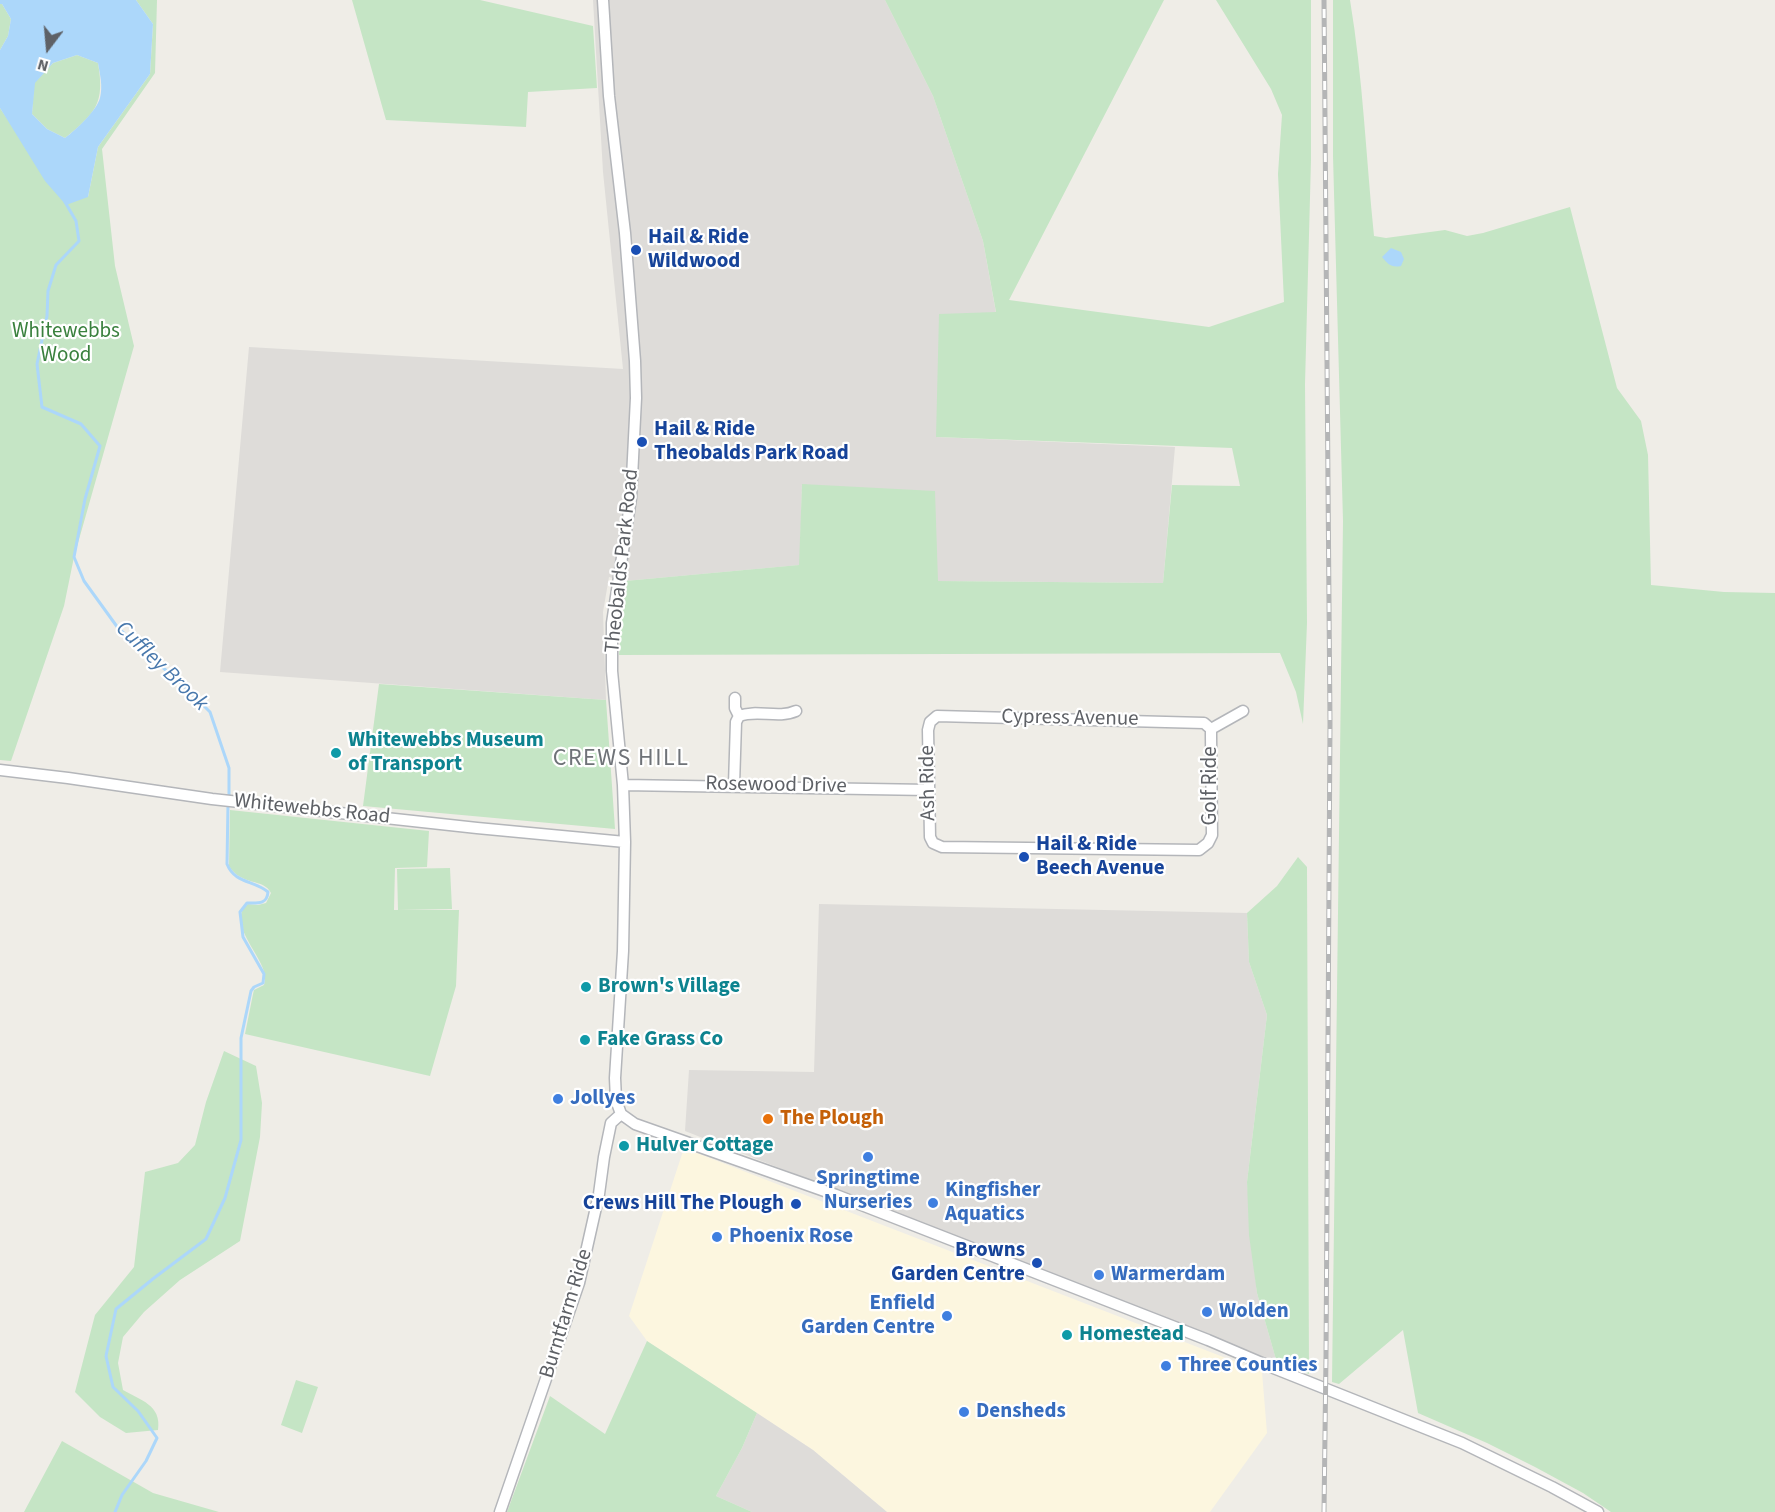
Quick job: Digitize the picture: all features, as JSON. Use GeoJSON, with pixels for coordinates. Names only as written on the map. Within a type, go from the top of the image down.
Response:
{"type":"FeatureCollection","features":[{"type":"Feature","properties":{"kind":"street","name":"Theobalds Park Road"},"geometry":{"type":"LineString","coordinates":[[603,0],[609,96],[625,232],[635,370],[631,498],[612,623],[612,671],[623,785],[625,842],[623,951],[615,1078],[616,1100],[624,1117]]}},
{"type":"Feature","properties":{"kind":"street"},"geometry":{"type":"LineString","coordinates":[[735,699],[735,708],[739,716]]}},
{"type":"Feature","properties":{"kind":"street"},"geometry":{"type":"LineString","coordinates":[[734,785],[736,722],[739,716],[747,713],[787,714],[796,711]]}},
{"type":"Feature","properties":{"kind":"street"},"geometry":{"type":"LineString","coordinates":[[1211,729],[1243,711]]}},
{"type":"Feature","properties":{"kind":"street","name":"Cypress Avenue"},"geometry":{"type":"LineString","coordinates":[[930,722],[937,716],[1204,723],[1211,729]]}},
{"type":"Feature","properties":{"kind":"street","name":"Ash Ride"},"geometry":{"type":"LineString","coordinates":[[930,722],[927,730],[930,837],[933,843]]}},
{"type":"Feature","properties":{"kind":"street","name":"Golf Ride"},"geometry":{"type":"LineString","coordinates":[[933,843],[942,847],[1199,850],[1208,843],[1212,835],[1211,729]]}},
{"type":"Feature","properties":{"kind":"street","name":"Whitewebbs Road"},"geometry":{"type":"LineString","coordinates":[[0,770],[212,799],[625,842]]}},
{"type":"Feature","properties":{"kind":"street","name":"Rosewood Drive"},"geometry":{"type":"LineString","coordinates":[[623,785],[734,785],[929,790]]}},
{"type":"Feature","properties":{"kind":"street"},"geometry":{"type":"LineString","coordinates":[[624,1117],[843,1198],[1208,1340],[1462,1443],[1526,1473],[1598,1512]]}},
{"type":"Feature","properties":{"kind":"street","name":"Burntfarm Ride"},"geometry":{"type":"LineString","coordinates":[[500,1512],[579,1284],[599,1194],[611,1123],[624,1117]]}},
{"type":"Feature","properties":{"kind":"shaded area"},"geometry":{"type":"Polygon","coordinates":[[[593,0],[885,0],[933,96],[983,241],[996,313],[936,437],[1175,447],[1163,583],[938,581],[802,484],[800,565],[625,581],[609,577],[603,612],[606,700],[220,672],[249,347],[623,369],[603,172],[593,0]]]}},
{"type":"Feature","properties":{"kind":"shaded area"},"geometry":{"type":"Polygon","coordinates":[[[819,904],[1247,913],[1249,962],[1267,1015],[1247,1182],[1257,1293],[1277,1363],[685,1131],[689,1070],[814,1072],[819,904]]]}},
{"type":"Feature","properties":{"kind":"shaded area"},"geometry":{"type":"Polygon","coordinates":[[[684,1148],[1262,1372],[1267,1433],[1210,1512],[887,1512],[813,1450],[647,1341],[629,1316],[684,1148]]]}},
{"type":"Feature","properties":{"kind":"shaded area"},"geometry":{"type":"Polygon","coordinates":[[[757,1413],[813,1450],[887,1512],[752,1512],[716,1496],[742,1448],[757,1413]]]}},
{"type":"Feature","properties":{"kind":"green space","name":"Whitewebbs Wood"},"geometry":{"type":"Polygon","coordinates":[[[136,0],[157,0],[155,73],[102,149],[115,266],[134,346],[74,557],[64,606],[11,761],[0,760],[0,108],[13,127],[88,197],[98,147],[150,74],[153,24],[136,0]]]}},
{"type":"Feature","properties":{"kind":"green space"},"geometry":{"type":"Polygon","coordinates":[[[352,0],[480,0],[593,26],[597,88],[528,92],[526,127],[386,120],[352,0]]]}},
{"type":"Feature","properties":{"kind":"green space"},"geometry":{"type":"Polygon","coordinates":[[[885,0],[1164,0],[1009,300],[1209,327],[1284,302],[1278,174],[1282,115],[1271,89],[1216,0],[1311,0],[1311,160],[1305,384],[1307,623],[1303,724],[1296,692],[1280,653],[619,655],[625,581],[799,565],[802,484],[935,491],[938,581],[1163,583],[1172,485],[1240,486],[1232,448],[936,437],[939,314],[996,312],[983,241],[933,96],[885,0]]]}},
{"type":"Feature","properties":{"kind":"green space"},"geometry":{"type":"Polygon","coordinates":[[[1333,0],[1350,0],[1361,88],[1374,236],[1386,238],[1445,230],[1467,236],[1570,207],[1617,388],[1641,421],[1648,455],[1651,585],[1724,592],[1775,593],[1775,1512],[1611,1512],[1583,1493],[1535,1467],[1418,1413],[1403,1330],[1339,1384],[1332,1382],[1343,521],[1333,156],[1333,0]]]}},
{"type":"Feature","properties":{"kind":"green space"},"geometry":{"type":"Polygon","coordinates":[[[0,4],[11,19],[8,36],[0,50],[0,4]]]}},
{"type":"Feature","properties":{"kind":"green space"},"geometry":{"type":"Polygon","coordinates":[[[77,55],[98,63],[99,98],[91,114],[65,138],[47,129],[32,114],[34,83],[53,63],[77,55]]]}},
{"type":"Feature","properties":{"kind":"green space"},"geometry":{"type":"Polygon","coordinates":[[[379,684],[606,700],[615,829],[363,806],[379,684]]]}},
{"type":"Feature","properties":{"kind":"green space"},"geometry":{"type":"Polygon","coordinates":[[[230,810],[429,831],[427,867],[395,868],[394,910],[459,910],[456,986],[430,1076],[245,1034],[254,990],[264,985],[265,976],[244,933],[241,922],[242,913],[248,904],[266,903],[271,893],[263,885],[240,877],[229,866],[230,810]]]}},
{"type":"Feature","properties":{"kind":"green space"},"geometry":{"type":"Polygon","coordinates":[[[1298,857],[1307,867],[1309,1374],[1277,1363],[1257,1293],[1249,1235],[1247,1182],[1267,1015],[1249,962],[1247,913],[1277,886],[1298,857]]]}},
{"type":"Feature","properties":{"kind":"green space"},"geometry":{"type":"Polygon","coordinates":[[[450,868],[452,909],[398,910],[397,869],[450,868]]]}},
{"type":"Feature","properties":{"kind":"green space"},"geometry":{"type":"Polygon","coordinates":[[[224,1051],[256,1066],[262,1103],[260,1137],[240,1241],[180,1280],[144,1312],[123,1337],[118,1363],[123,1390],[148,1404],[157,1415],[158,1422],[158,1430],[126,1433],[100,1417],[75,1392],[95,1315],[134,1267],[145,1172],[178,1163],[195,1145],[206,1102],[224,1051]]]}},
{"type":"Feature","properties":{"kind":"green space"},"geometry":{"type":"Polygon","coordinates":[[[647,1341],[757,1413],[742,1448],[716,1496],[752,1512],[507,1512],[550,1396],[605,1434],[647,1341]]]}},
{"type":"Feature","properties":{"kind":"green space"},"geometry":{"type":"Polygon","coordinates":[[[296,1380],[318,1387],[302,1433],[281,1425],[296,1380]]]}},
{"type":"Feature","properties":{"kind":"green space"},"geometry":{"type":"Polygon","coordinates":[[[62,1441],[153,1493],[219,1512],[24,1512],[62,1441]]]}},
{"type":"Feature","properties":{"kind":"water"},"geometry":{"type":"Polygon","coordinates":[[[0,0],[136,0],[153,24],[150,74],[98,147],[88,197],[66,205],[45,181],[0,108],[0,50],[8,36],[11,19],[0,4],[0,0]],[[77,55],[53,63],[35,83],[32,114],[47,129],[65,138],[91,114],[101,94],[98,63],[77,55]]]}},
{"type":"Feature","properties":{"kind":"water"},"geometry":{"type":"Polygon","coordinates":[[[1391,248],[1401,252],[1404,259],[1401,266],[1390,265],[1382,257],[1391,248]]]}},
{"type":"Feature","properties":{"kind":"waterway","name":"Cuffley Brook"},"geometry":{"type":"LineString","coordinates":[[65,202],[76,221],[79,241],[56,265],[48,291],[47,316],[37,364],[42,407],[81,424],[100,446],[85,499],[74,557],[84,581],[118,628],[210,712],[229,768],[229,798]]}},
{"type":"Feature","properties":{"kind":"waterway","name":"Cuffley Brook"},"geometry":{"type":"LineString","coordinates":[[115,1512],[122,1495],[146,1461],[157,1438],[138,1411],[113,1387],[106,1356],[116,1309],[206,1239],[225,1198],[241,1140],[241,1038],[251,991],[263,983],[264,974],[243,937],[240,912],[247,903],[264,901],[268,892],[235,875],[227,864],[228,804]]}},
{"type":"Feature","properties":{"kind":"railway"},"geometry":{"type":"LineString","coordinates":[[1324,0],[1330,724],[1324,1512]]}},
{"type":"Feature","properties":{"kind":"place","name":"Hail & Ride Wildwood"},"geometry":{"type":"Point","coordinates":[636,250]}},
{"type":"Feature","properties":{"kind":"place","name":"Hail & Ride Theobalds Park Road"},"geometry":{"type":"Point","coordinates":[642,442]}},
{"type":"Feature","properties":{"kind":"place","name":"Whitewebbs Museum of Transport"},"geometry":{"type":"Point","coordinates":[336,753]}},
{"type":"Feature","properties":{"kind":"place","name":"Hail & Ride Beech Avenue"},"geometry":{"type":"Point","coordinates":[1024,857]}},
{"type":"Feature","properties":{"kind":"place","name":"Brown's Village"},"geometry":{"type":"Point","coordinates":[586,987]}},
{"type":"Feature","properties":{"kind":"place","name":"Fake Grass Co"},"geometry":{"type":"Point","coordinates":[585,1040]}},
{"type":"Feature","properties":{"kind":"place","name":"Jollyes"},"geometry":{"type":"Point","coordinates":[558,1099]}},
{"type":"Feature","properties":{"kind":"place","name":"The Plough"},"geometry":{"type":"Point","coordinates":[768,1119]}},
{"type":"Feature","properties":{"kind":"place","name":"Hulver Cottage"},"geometry":{"type":"Point","coordinates":[624,1146]}},
{"type":"Feature","properties":{"kind":"place","name":"Springtime Nurseries"},"geometry":{"type":"Point","coordinates":[868,1157]}},
{"type":"Feature","properties":{"kind":"place","name":"Kingfisher Aquatics"},"geometry":{"type":"Point","coordinates":[933,1203]}},
{"type":"Feature","properties":{"kind":"place","name":"Crews Hill The Plough"},"geometry":{"type":"Point","coordinates":[796,1204]}},
{"type":"Feature","properties":{"kind":"place","name":"Phoenix Rose"},"geometry":{"type":"Point","coordinates":[717,1237]}},
{"type":"Feature","properties":{"kind":"place","name":"Browns Garden Centre"},"geometry":{"type":"Point","coordinates":[1037,1263]}},
{"type":"Feature","properties":{"kind":"place","name":"Warmerdam"},"geometry":{"type":"Point","coordinates":[1099,1275]}},
{"type":"Feature","properties":{"kind":"place","name":"Wolden"},"geometry":{"type":"Point","coordinates":[1207,1312]}},
{"type":"Feature","properties":{"kind":"place","name":"Enfield Garden Centre"},"geometry":{"type":"Point","coordinates":[947,1316]}},
{"type":"Feature","properties":{"kind":"place","name":"Homestead"},"geometry":{"type":"Point","coordinates":[1067,1335]}},
{"type":"Feature","properties":{"kind":"place","name":"Three Counties"},"geometry":{"type":"Point","coordinates":[1166,1366]}},
{"type":"Feature","properties":{"kind":"place","name":"Densheds"},"geometry":{"type":"Point","coordinates":[964,1412]}},
{"type":"Feature","properties":{"kind":"district","name":"CREWS HILL"},"geometry":{"type":"Point","coordinates":[621,760]}}]}
